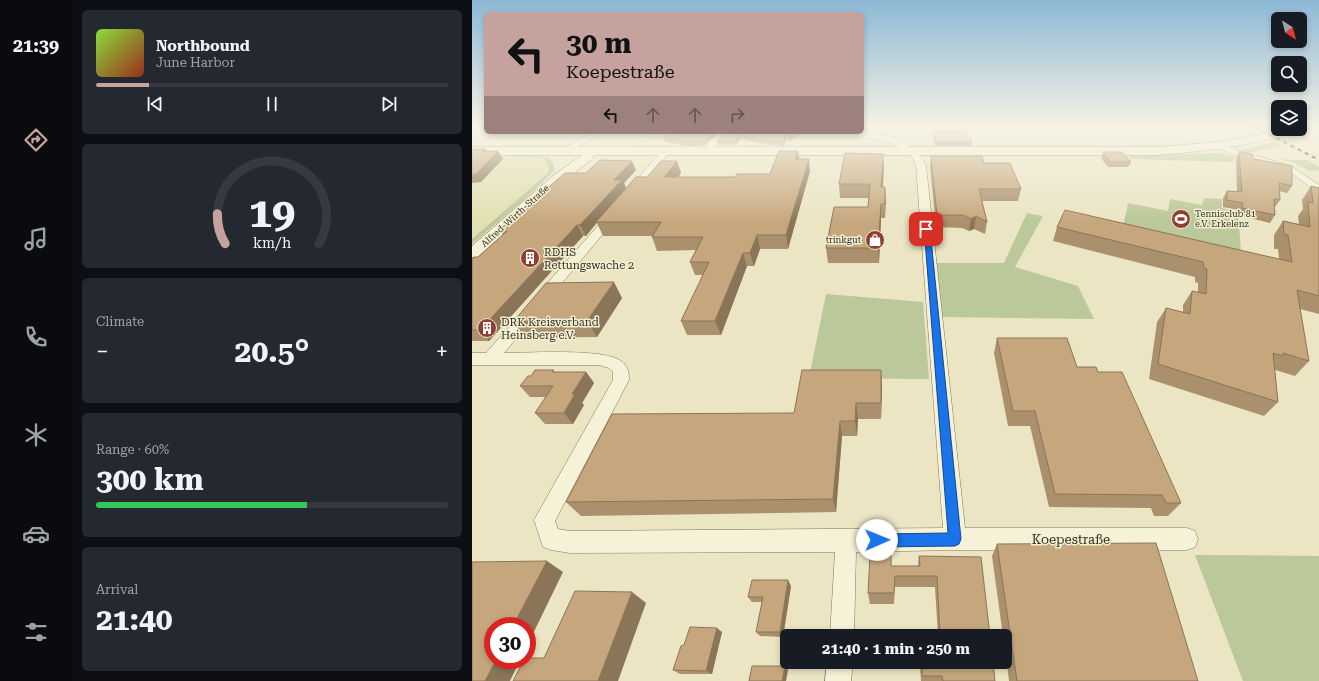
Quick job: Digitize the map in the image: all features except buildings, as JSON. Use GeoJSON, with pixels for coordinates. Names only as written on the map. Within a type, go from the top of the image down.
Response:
{"type":"FeatureCollection","features":[{"type":"Feature","properties":{"kind":"main road","name":"Alfred-Wirth-Straße"},"geometry":{"type":"LineString","coordinates":[[558,178],[565,159]]}},
{"type":"Feature","properties":{"kind":"main road","name":"Alfred-Wirth-Straße"},"geometry":{"type":"LineString","coordinates":[[472,255],[558,178],[584,159]]}},
{"type":"Feature","properties":{"kind":"street"},"geometry":{"type":"LineString","coordinates":[[472,359],[490,359],[660,159]]}},
{"type":"Feature","properties":{"kind":"street"},"geometry":{"type":"LineString","coordinates":[[916,159],[921,165],[955,539]]}},
{"type":"Feature","properties":{"kind":"street"},"geometry":{"type":"LineString","coordinates":[[1256,159],[1288,168],[1319,190]]}},
{"type":"Feature","properties":{"kind":"street","name":"Koepestraße"},"geometry":{"type":"LineString","coordinates":[[490,359],[600,359],[615,364],[621,371],[621,380],[544,520],[551,539],[570,542],[1187,538]]}},
{"type":"Feature","properties":{"kind":"street"},"geometry":{"type":"LineString","coordinates":[[842,629],[846,541]]}},
{"type":"Feature","properties":{"kind":"street"},"geometry":{"type":"LineString","coordinates":[[838,681],[839,669]]}},
{"type":"Feature","properties":{"kind":"green space"},"geometry":{"type":"Polygon","coordinates":[[[472,159],[543,159],[549,168],[548,173],[544,178],[472,239],[472,159]]]}},
{"type":"Feature","properties":{"kind":"green space"},"geometry":{"type":"Polygon","coordinates":[[[543,159],[550,159],[554,165],[554,171],[524,200],[472,244],[472,239],[548,173],[549,168],[543,159]]]}},
{"type":"Feature","properties":{"kind":"green space"},"geometry":{"type":"Polygon","coordinates":[[[1131,159],[1234,159],[1233,162],[1131,159]]]}},
{"type":"Feature","properties":{"kind":"green space"},"geometry":{"type":"Polygon","coordinates":[[[1279,159],[1308,160],[1319,167],[1319,170],[1310,171],[1292,162],[1279,159]]]}},
{"type":"Feature","properties":{"kind":"green space","name":"Tennisclub 81 e.V. Erkelenz"},"geometry":{"type":"Polygon","coordinates":[[[1204,198],[1222,199],[1222,208],[1238,212],[1241,252],[1123,227],[1128,203],[1168,211],[1170,199],[1202,205],[1204,198]]]}},
{"type":"Feature","properties":{"kind":"green space"},"geometry":{"type":"Polygon","coordinates":[[[1027,213],[1043,216],[1015,267],[1078,286],[1094,319],[942,317],[936,263],[1004,263],[1027,213]]]}},
{"type":"Feature","properties":{"kind":"green space"},"geometry":{"type":"Polygon","coordinates":[[[826,294],[923,302],[929,379],[809,378],[826,294]]]}},
{"type":"Feature","properties":{"kind":"green space"},"geometry":{"type":"Polygon","coordinates":[[[1195,555],[1319,556],[1319,681],[1243,681],[1195,555]]]}},
{"type":"Feature","properties":{"kind":"place","name":"Tennisclub 81 e.V. Erkelenz"},"geometry":{"type":"Point","coordinates":[1181,219]}},
{"type":"Feature","properties":{"kind":"place","name":"trinkgut"},"geometry":{"type":"Point","coordinates":[875,240]}},
{"type":"Feature","properties":{"kind":"place","name":"RDHS Rettungswache 2"},"geometry":{"type":"Point","coordinates":[530,258]}},
{"type":"Feature","properties":{"kind":"place","name":"DRK Kreisverband Heinsberg e.V."},"geometry":{"type":"Point","coordinates":[487,328]}},
{"type":"Feature","properties":{"kind":"route"},"geometry":{"type":"LineString","coordinates":[[877,540],[955,539],[926,229]]}}]}
